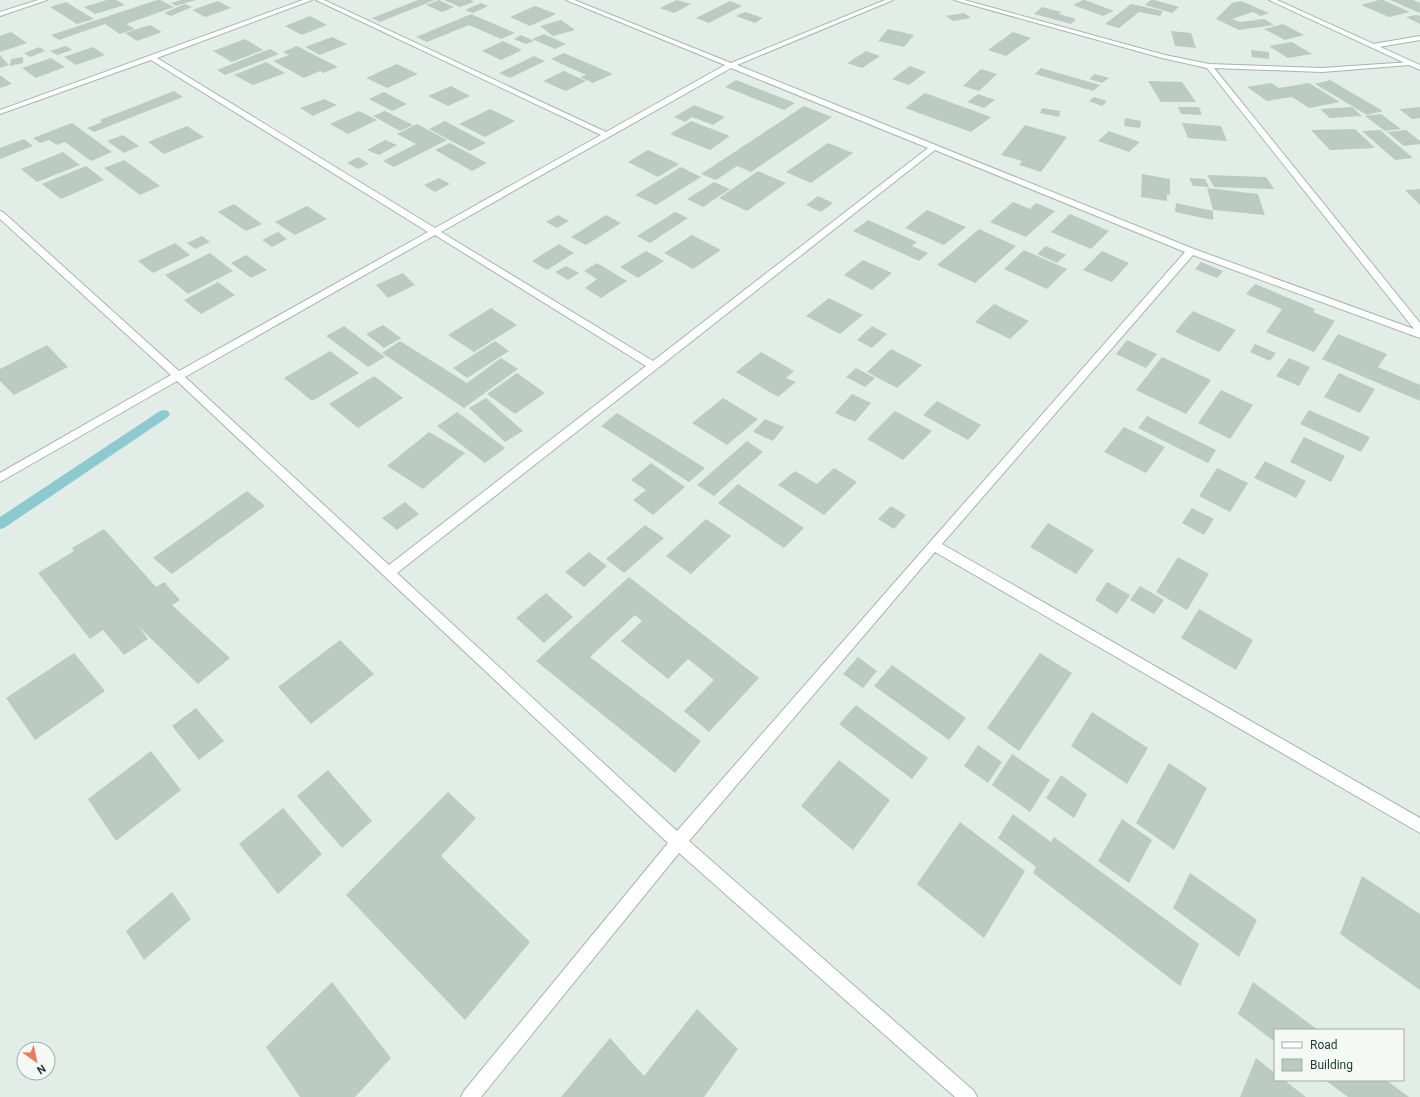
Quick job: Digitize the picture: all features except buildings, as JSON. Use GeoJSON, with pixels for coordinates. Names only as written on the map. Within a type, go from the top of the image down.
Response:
{"type":"FeatureCollection","features":[{"type":"Feature","properties":{"kind":"street"},"geometry":{"type":"LineString","coordinates":[[0,14],[44,0]]}},
{"type":"Feature","properties":{"kind":"street"},"geometry":{"type":"LineString","coordinates":[[0,112],[310,0]]}},
{"type":"Feature","properties":{"kind":"street"},"geometry":{"type":"LineString","coordinates":[[319,0],[607,135]]}},
{"type":"Feature","properties":{"kind":"street"},"geometry":{"type":"LineString","coordinates":[[569,0],[1191,251],[1420,335]]}},
{"type":"Feature","properties":{"kind":"street"},"geometry":{"type":"LineString","coordinates":[[0,478],[178,376],[731,65],[890,0]]}},
{"type":"Feature","properties":{"kind":"street"},"geometry":{"type":"LineString","coordinates":[[957,0],[1164,57],[1210,66],[1322,70],[1409,63]]}},
{"type":"Feature","properties":{"kind":"street"},"geometry":{"type":"LineString","coordinates":[[1272,0],[1420,68]]}},
{"type":"Feature","properties":{"kind":"street"},"geometry":{"type":"LineString","coordinates":[[1373,46],[1420,38]]}},
{"type":"Feature","properties":{"kind":"street"},"geometry":{"type":"LineString","coordinates":[[151,57],[653,366]]}},
{"type":"Feature","properties":{"kind":"street"},"geometry":{"type":"LineString","coordinates":[[1210,66],[1420,330]]}},
{"type":"Feature","properties":{"kind":"street"},"geometry":{"type":"LineString","coordinates":[[389,572],[934,147]]}},
{"type":"Feature","properties":{"kind":"street"},"geometry":{"type":"LineString","coordinates":[[0,214],[178,376],[678,842],[968,1097]]}},
{"type":"Feature","properties":{"kind":"street"},"geometry":{"type":"LineString","coordinates":[[470,1097],[678,842],[934,545],[1191,251]]}},
{"type":"Feature","properties":{"kind":"street"},"geometry":{"type":"LineString","coordinates":[[934,545],[1420,826]]}},
{"type":"Feature","properties":{"kind":"waterway"},"geometry":{"type":"LineString","coordinates":[[0,524],[164,414]]}}]}
